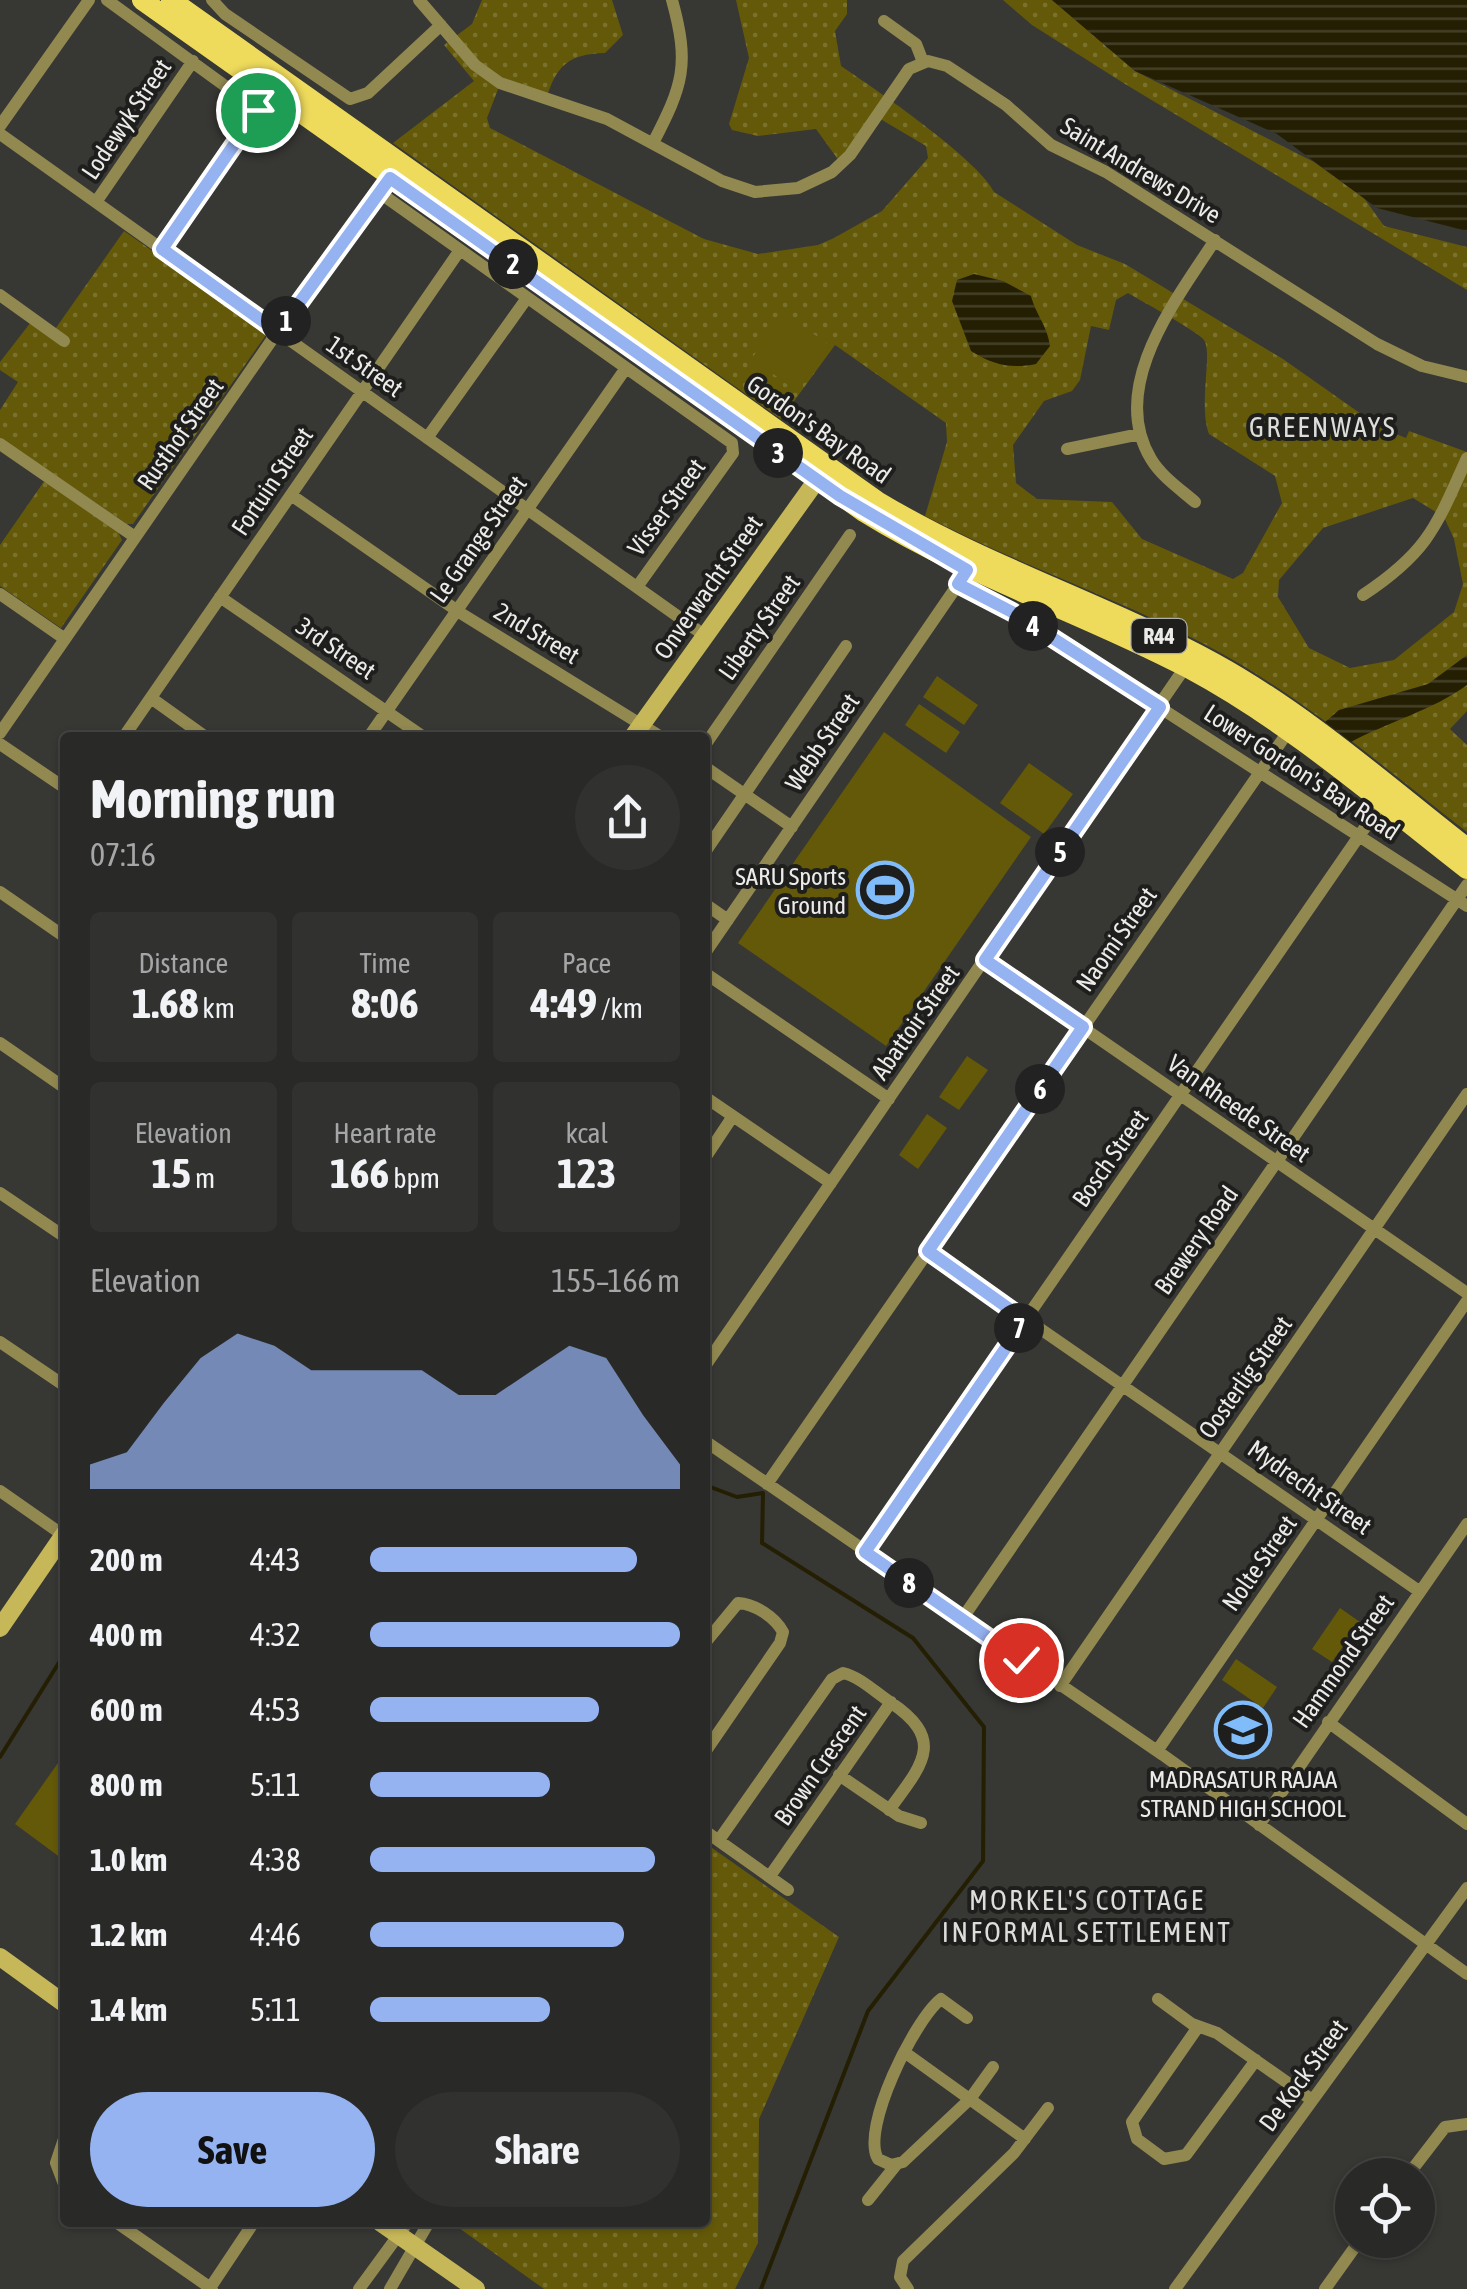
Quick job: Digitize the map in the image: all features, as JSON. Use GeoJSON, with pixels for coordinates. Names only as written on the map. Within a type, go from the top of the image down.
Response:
{"type":"FeatureCollection","features":[{"type":"Feature","properties":{"kind":"main road","name":"Gordon's Bay Road"},"geometry":{"type":"LineString","coordinates":[[142,0],[391,178],[676,369],[822,473],[886,526],[967,570],[1190,660],[1294,724],[1386,796],[1467,869]]}},
{"type":"Feature","properties":{"kind":"main road","name":"Gordon's Bay Road"},"geometry":{"type":"LineString","coordinates":[[171,0],[391,178]]}},
{"type":"Feature","properties":{"kind":"main road","name":"Gordon's Bay Road"},"geometry":{"type":"LineString","coordinates":[[822,473],[904,517],[967,570]]}},
{"type":"Feature","properties":{"kind":"main road","name":"Gordon's Bay Road"},"geometry":{"type":"LineString","coordinates":[[1386,796],[1467,848]]}},
{"type":"Feature","properties":{"kind":"street"},"geometry":{"type":"LineString","coordinates":[[0,130],[88,0]]}},
{"type":"Feature","properties":{"kind":"street"},"geometry":{"type":"LineString","coordinates":[[107,0],[258,110],[162,249]]}},
{"type":"Feature","properties":{"kind":"street"},"geometry":{"type":"LineString","coordinates":[[212,0],[225,14],[350,99],[368,94],[441,26]]}},
{"type":"Feature","properties":{"kind":"street"},"geometry":{"type":"LineString","coordinates":[[419,0],[475,65],[500,83],[607,119],[737,188],[764,192],[798,188],[842,164],[906,72],[923,62],[916,44],[884,21]]}},
{"type":"Feature","properties":{"kind":"street"},"geometry":{"type":"LineString","coordinates":[[652,143],[676,98],[684,68],[682,36],[672,0]]}},
{"type":"Feature","properties":{"kind":"street","name":"Lodewyk Street"},"geometry":{"type":"LineString","coordinates":[[96,202],[192,61]]}},
{"type":"Feature","properties":{"kind":"street","name":"Saint Andrews Drive"},"geometry":{"type":"LineString","coordinates":[[923,62],[947,66],[1006,105],[1051,145],[1106,172],[1394,353],[1422,366],[1467,377]]}},
{"type":"Feature","properties":{"kind":"street","name":"1st Street"},"geometry":{"type":"LineString","coordinates":[[0,130],[704,636]]}},
{"type":"Feature","properties":{"kind":"street"},"geometry":{"type":"LineString","coordinates":[[391,178],[460,250],[626,368]]}},
{"type":"Feature","properties":{"kind":"street","name":"Rusthof Street"},"geometry":{"type":"LineString","coordinates":[[0,733],[278,332],[391,178]]}},
{"type":"Feature","properties":{"kind":"street"},"geometry":{"type":"LineString","coordinates":[[1195,502],[1157,468],[1140,434],[1138,398],[1146,358],[1176,300],[1215,240]]}},
{"type":"Feature","properties":{"kind":"street","name":"Fortuin Street"},"geometry":{"type":"LineString","coordinates":[[127,732],[460,250]]}},
{"type":"Feature","properties":{"kind":"street"},"geometry":{"type":"LineString","coordinates":[[0,295],[64,341]]}},
{"type":"Feature","properties":{"kind":"street"},"geometry":{"type":"LineString","coordinates":[[427,438],[527,298]]}},
{"type":"Feature","properties":{"kind":"street","name":"Visser Street"},"geometry":{"type":"LineString","coordinates":[[626,368],[729,441],[732,454],[636,587]]}},
{"type":"Feature","properties":{"kind":"street","name":"Le Grange Street"},"geometry":{"type":"LineString","coordinates":[[372,732],[626,368]]}},
{"type":"Feature","properties":{"kind":"street"},"geometry":{"type":"LineString","coordinates":[[1067,449],[1140,434]]}},
{"type":"Feature","properties":{"kind":"street"},"geometry":{"type":"LineString","coordinates":[[0,444],[135,538]]}},
{"type":"Feature","properties":{"kind":"street"},"geometry":{"type":"LineString","coordinates":[[1362,595],[1412,561],[1435,526],[1467,458]]}},
{"type":"Feature","properties":{"kind":"street","name":"Onverwacht Street"},"geometry":{"type":"LineString","coordinates":[[637,730],[822,473]]}},
{"type":"Feature","properties":{"kind":"street","name":"2nd Street"},"geometry":{"type":"LineString","coordinates":[[291,496],[637,730]]}},
{"type":"Feature","properties":{"kind":"street","name":"Liberty Street"},"geometry":{"type":"LineString","coordinates":[[710,737],[850,535]]}},
{"type":"Feature","properties":{"kind":"street","name":"Lower Gordon's Bay Road"},"geometry":{"type":"LineString","coordinates":[[967,570],[1012,612],[1462,903]]}},
{"type":"Feature","properties":{"kind":"street","name":"Webb Street"},"geometry":{"type":"LineString","coordinates":[[710,947],[967,570]]}},
{"type":"Feature","properties":{"kind":"street"},"geometry":{"type":"LineString","coordinates":[[0,594],[65,638]]}},
{"type":"Feature","properties":{"kind":"street","name":"3rd Street"},"geometry":{"type":"LineString","coordinates":[[220,597],[418,732]]}},
{"type":"Feature","properties":{"kind":"street"},"geometry":{"type":"LineString","coordinates":[[710,845],[846,646]]}},
{"type":"Feature","properties":{"kind":"street","name":"Abattoir Street"},"geometry":{"type":"LineString","coordinates":[[710,1359],[1190,660]]}},
{"type":"Feature","properties":{"kind":"street"},"geometry":{"type":"LineString","coordinates":[[151,698],[199,732]]}},
{"type":"Feature","properties":{"kind":"street","name":"Naomi Street"},"geometry":{"type":"LineString","coordinates":[[767,1484],[1294,724]]}},
{"type":"Feature","properties":{"kind":"street"},"geometry":{"type":"LineString","coordinates":[[0,744],[60,785]]}},
{"type":"Feature","properties":{"kind":"street"},"geometry":{"type":"LineString","coordinates":[[710,770],[792,827]]}},
{"type":"Feature","properties":{"kind":"street","name":"Bosch Street"},"geometry":{"type":"LineString","coordinates":[[865,1552],[1386,796]]}},
{"type":"Feature","properties":{"kind":"street","name":"Brewery Road"},"geometry":{"type":"LineString","coordinates":[[962,1620],[1277,1162],[1462,903],[1467,885]]}},
{"type":"Feature","properties":{"kind":"street"},"geometry":{"type":"LineString","coordinates":[[0,892],[60,934]]}},
{"type":"Feature","properties":{"kind":"street"},"geometry":{"type":"LineString","coordinates":[[710,907],[728,920]]}},
{"type":"Feature","properties":{"kind":"street","name":"Van Rheede Street"},"geometry":{"type":"LineString","coordinates":[[985,960],[1467,1294]]}},
{"type":"Feature","properties":{"kind":"street"},"geometry":{"type":"LineString","coordinates":[[710,976],[889,1100]]}},
{"type":"Feature","properties":{"kind":"street"},"geometry":{"type":"LineString","coordinates":[[0,1042],[60,1084]]}},
{"type":"Feature","properties":{"kind":"street","name":"Oosterlig Street"},"geometry":{"type":"LineString","coordinates":[[1060,1686],[1467,1094]]}},
{"type":"Feature","properties":{"kind":"street"},"geometry":{"type":"LineString","coordinates":[[710,1100],[831,1183]]}},
{"type":"Feature","properties":{"kind":"street"},"geometry":{"type":"LineString","coordinates":[[710,1151],[734,1116]]}},
{"type":"Feature","properties":{"kind":"street"},"geometry":{"type":"LineString","coordinates":[[0,1192],[60,1234]]}},
{"type":"Feature","properties":{"kind":"street","name":"Mydrecht Street"},"geometry":{"type":"LineString","coordinates":[[928,1251],[1418,1591]]}},
{"type":"Feature","properties":{"kind":"street","name":"Nolte Street"},"geometry":{"type":"LineString","coordinates":[[1157,1751],[1467,1301]]}},
{"type":"Feature","properties":{"kind":"street"},"geometry":{"type":"LineString","coordinates":[[0,1342],[60,1383]]}},
{"type":"Feature","properties":{"kind":"street"},"geometry":{"type":"LineString","coordinates":[[710,1444],[1157,1751],[1467,1974]]}},
{"type":"Feature","properties":{"kind":"street"},"geometry":{"type":"LineString","coordinates":[[0,1492],[60,1531]]}},
{"type":"Feature","properties":{"kind":"street","name":"Hammond Street"},"geometry":{"type":"LineString","coordinates":[[1260,1825],[1467,1524]]}},
{"type":"Feature","properties":{"kind":"street"},"geometry":{"type":"LineString","coordinates":[[0,1628],[60,1540]]}},
{"type":"Feature","properties":{"kind":"street"},"geometry":{"type":"LineString","coordinates":[[710,1637],[738,1603],[764,1613],[783,1632],[780,1643],[710,1745]]}},
{"type":"Feature","properties":{"kind":"street","name":"Brown Crescent"},"geometry":{"type":"LineString","coordinates":[[719,1840],[837,1674],[850,1674],[891,1702],[770,1876]]}},
{"type":"Feature","properties":{"kind":"street"},"geometry":{"type":"LineString","coordinates":[[890,1810],[925,1758],[918,1723],[891,1702]]}},
{"type":"Feature","properties":{"kind":"street"},"geometry":{"type":"LineString","coordinates":[[1328,1722],[1467,1824]]}},
{"type":"Feature","properties":{"kind":"street"},"geometry":{"type":"LineString","coordinates":[[840,1776],[890,1810],[921,1823]]}},
{"type":"Feature","properties":{"kind":"street"},"geometry":{"type":"LineString","coordinates":[[710,1834],[788,1890]]}},
{"type":"Feature","properties":{"kind":"street","name":"De Kock Street"},"geometry":{"type":"LineString","coordinates":[[1175,2289],[1467,1888]]}},
{"type":"Feature","properties":{"kind":"street"},"geometry":{"type":"LineString","coordinates":[[0,1957],[60,2000]]}},
{"type":"Feature","properties":{"kind":"street"},"geometry":{"type":"LineString","coordinates":[[896,2165],[875,2155],[873,2126],[924,2017],[941,1999],[967,2018]]}},
{"type":"Feature","properties":{"kind":"street"},"geometry":{"type":"LineString","coordinates":[[1158,1999],[1198,2026],[1213,2030],[1312,2100]]}},
{"type":"Feature","properties":{"kind":"street"},"geometry":{"type":"LineString","coordinates":[[1198,2026],[1132,2122],[1137,2139],[1164,2159],[1186,2155],[1256,2060]]}},
{"type":"Feature","properties":{"kind":"street"},"geometry":{"type":"LineString","coordinates":[[907,2054],[1025,2139]]}},
{"type":"Feature","properties":{"kind":"street"},"geometry":{"type":"LineString","coordinates":[[868,2200],[896,2165],[970,2098],[992,2067]]}},
{"type":"Feature","properties":{"kind":"street"},"geometry":{"type":"LineString","coordinates":[[908,2289],[900,2277],[903,2261],[1025,2139],[1048,2108]]}},
{"type":"Feature","properties":{"kind":"street"},"geometry":{"type":"LineString","coordinates":[[1420,2158],[1438,2133],[1451,2124],[1467,2124]]}},
{"type":"Feature","properties":{"kind":"street"},"geometry":{"type":"LineString","coordinates":[[123,2227],[211,2288],[251,2227]]}},
{"type":"Feature","properties":{"kind":"street"},"geometry":{"type":"LineString","coordinates":[[390,2289],[427,2227]]}},
{"type":"Feature","properties":{"kind":"street"},"geometry":{"type":"LineString","coordinates":[[359,2289],[403,2229],[416,2247],[476,2289]]}},
{"type":"Feature","properties":{"kind":"street"},"geometry":{"type":"LineString","coordinates":[[1325,2289],[1347,2258]]}},
{"type":"Feature","properties":{"kind":"shaded area"},"geometry":{"type":"Polygon","coordinates":[[[482,0],[612,0],[623,35],[605,53],[582,56],[565,64],[554,78],[546,100],[500,84],[487,118],[490,128],[704,239],[758,254],[818,245],[882,211],[928,158],[926,146],[877,117],[842,165],[816,129],[758,136],[732,130],[729,124],[749,58],[736,0],[847,0],[847,14],[835,31],[841,66],[948,144],[994,192],[1077,245],[1125,264],[1283,359],[1381,428],[1406,438],[1409,431],[1467,452],[1467,711],[1450,729],[1467,745],[1467,832],[1341,733],[1243,666],[1173,628],[925,516],[947,442],[946,423],[835,345],[781,419],[393,143],[474,81],[444,45],[472,24],[482,0]],[[1128,293],[1116,300],[1109,330],[1091,326],[1080,380],[1072,391],[1044,401],[1013,445],[1016,483],[1037,499],[1112,502],[1142,539],[1233,579],[1243,573],[1282,503],[1275,476],[1209,434],[1204,340],[1128,293]],[[1413,498],[1323,528],[1279,580],[1278,597],[1309,648],[1350,668],[1394,660],[1454,612],[1463,584],[1454,539],[1444,517],[1413,498]]]}},
{"type":"Feature","properties":{"kind":"shaded area"},"geometry":{"type":"Polygon","coordinates":[[[1003,0],[1052,0],[1135,71],[1314,162],[1364,198],[1384,226],[1467,247],[1467,290],[1125,84],[1032,25],[1003,0]]]}},
{"type":"Feature","properties":{"kind":"shaded area"},"geometry":{"type":"Polygon","coordinates":[[[1052,0],[1467,0],[1467,231],[1377,208],[1277,134],[1135,71],[1052,0]]]}},
{"type":"Feature","properties":{"kind":"shaded area"},"geometry":{"type":"Polygon","coordinates":[[[124,231],[264,329],[266,335],[133,524],[127,524],[0,438],[0,410],[18,382],[0,370],[0,362],[31,322],[51,335],[124,231]]]}},
{"type":"Feature","properties":{"kind":"shaded area"},"geometry":{"type":"Polygon","coordinates":[[[974,274],[1003,281],[1031,296],[1050,346],[1036,364],[1002,365],[971,351],[952,301],[957,280],[974,274]]]}},
{"type":"Feature","properties":{"kind":"shaded area"},"geometry":{"type":"Polygon","coordinates":[[[785,313],[830,346],[796,391],[752,358],[785,313]]]}},
{"type":"Feature","properties":{"kind":"shaded area"},"geometry":{"type":"Polygon","coordinates":[[[45,480],[118,532],[122,540],[61,628],[0,586],[0,545],[45,480]]]}},
{"type":"Feature","properties":{"kind":"shaded area"},"geometry":{"type":"Polygon","coordinates":[[[1467,655],[1467,685],[1425,709],[1351,742],[1325,722],[1339,710],[1428,684],[1467,655]]]}},
{"type":"Feature","properties":{"kind":"shaded area"},"geometry":{"type":"Polygon","coordinates":[[[937,676],[978,705],[964,725],[923,697],[937,676]]]}},
{"type":"Feature","properties":{"kind":"shaded area"},"geometry":{"type":"Polygon","coordinates":[[[919,704],[960,732],[946,753],[905,725],[919,704]]]}},
{"type":"Feature","properties":{"kind":"shaded area","name":"SARU Sports Ground"},"geometry":{"type":"Polygon","coordinates":[[[884,732],[1031,837],[886,1046],[738,943],[884,732]]]}},
{"type":"Feature","properties":{"kind":"shaded area"},"geometry":{"type":"Polygon","coordinates":[[[1029,763],[1073,794],[1044,834],[1000,803],[1029,763]]]}},
{"type":"Feature","properties":{"kind":"shaded area"},"geometry":{"type":"Polygon","coordinates":[[[967,1056],[988,1070],[959,1110],[939,1097],[967,1056]]]}},
{"type":"Feature","properties":{"kind":"shaded area"},"geometry":{"type":"Polygon","coordinates":[[[927,1114],[947,1128],[918,1169],[899,1155],[927,1114]]]}},
{"type":"Feature","properties":{"kind":"shaded area"},"geometry":{"type":"Polygon","coordinates":[[[1340,1608],[1360,1622],[1332,1662],[1312,1649],[1340,1608]]]}},
{"type":"Feature","properties":{"kind":"shaded area"},"geometry":{"type":"Polygon","coordinates":[[[1236,1659],[1277,1687],[1263,1708],[1222,1680],[1236,1659]]]}},
{"type":"Feature","properties":{"kind":"shaded area"},"geometry":{"type":"Polygon","coordinates":[[[60,1760],[60,1857],[15,1824],[60,1760]]]}},
{"type":"Feature","properties":{"kind":"shaded area"},"geometry":{"type":"Polygon","coordinates":[[[710,1847],[839,1937],[759,2119],[758,2243],[735,2289],[544,2289],[458,2227],[710,2227],[710,1847]]]}},
{"type":"Feature","properties":{"kind":"waterway"},"geometry":{"type":"LineString","coordinates":[[1318,777],[1321,771]]}},
{"type":"Feature","properties":{"kind":"waterway"},"geometry":{"type":"LineString","coordinates":[[710,1487],[737,1497],[763,1493],[762,1543],[913,1638],[984,1727],[983,1861],[868,2011],[761,2289]]}},
{"type":"Feature","properties":{"kind":"waterway"},"geometry":{"type":"LineString","coordinates":[[0,1757],[60,1661]]}},
{"type":"Feature","properties":{"kind":"place","name":"SARU Sports Ground"},"geometry":{"type":"Point","coordinates":[885,890]}},
{"type":"Feature","properties":{"kind":"place","name":"MADRASATUR RAJAA STRAND HIGH SCHOOL"},"geometry":{"type":"Point","coordinates":[1243,1730]}},
{"type":"Feature","properties":{"kind":"district","name":"GREENWAYS"},"geometry":{"type":"Point","coordinates":[1323,427]}},
{"type":"Feature","properties":{"kind":"district","name":"MORKEL'S COTTAGE INFORMAL SETTLEMENT"},"geometry":{"type":"Point","coordinates":[1087,1916]}},
{"type":"Feature","properties":{"kind":"route"},"geometry":{"type":"LineString","coordinates":[[258,110],[162,249],[278,332],[390,178],[840,496],[906,538],[967,570],[958,584],[1012,612],[1160,707],[985,960],[1083,1027],[928,1251],[1025,1320],[865,1552],[1021,1660]]}}]}
